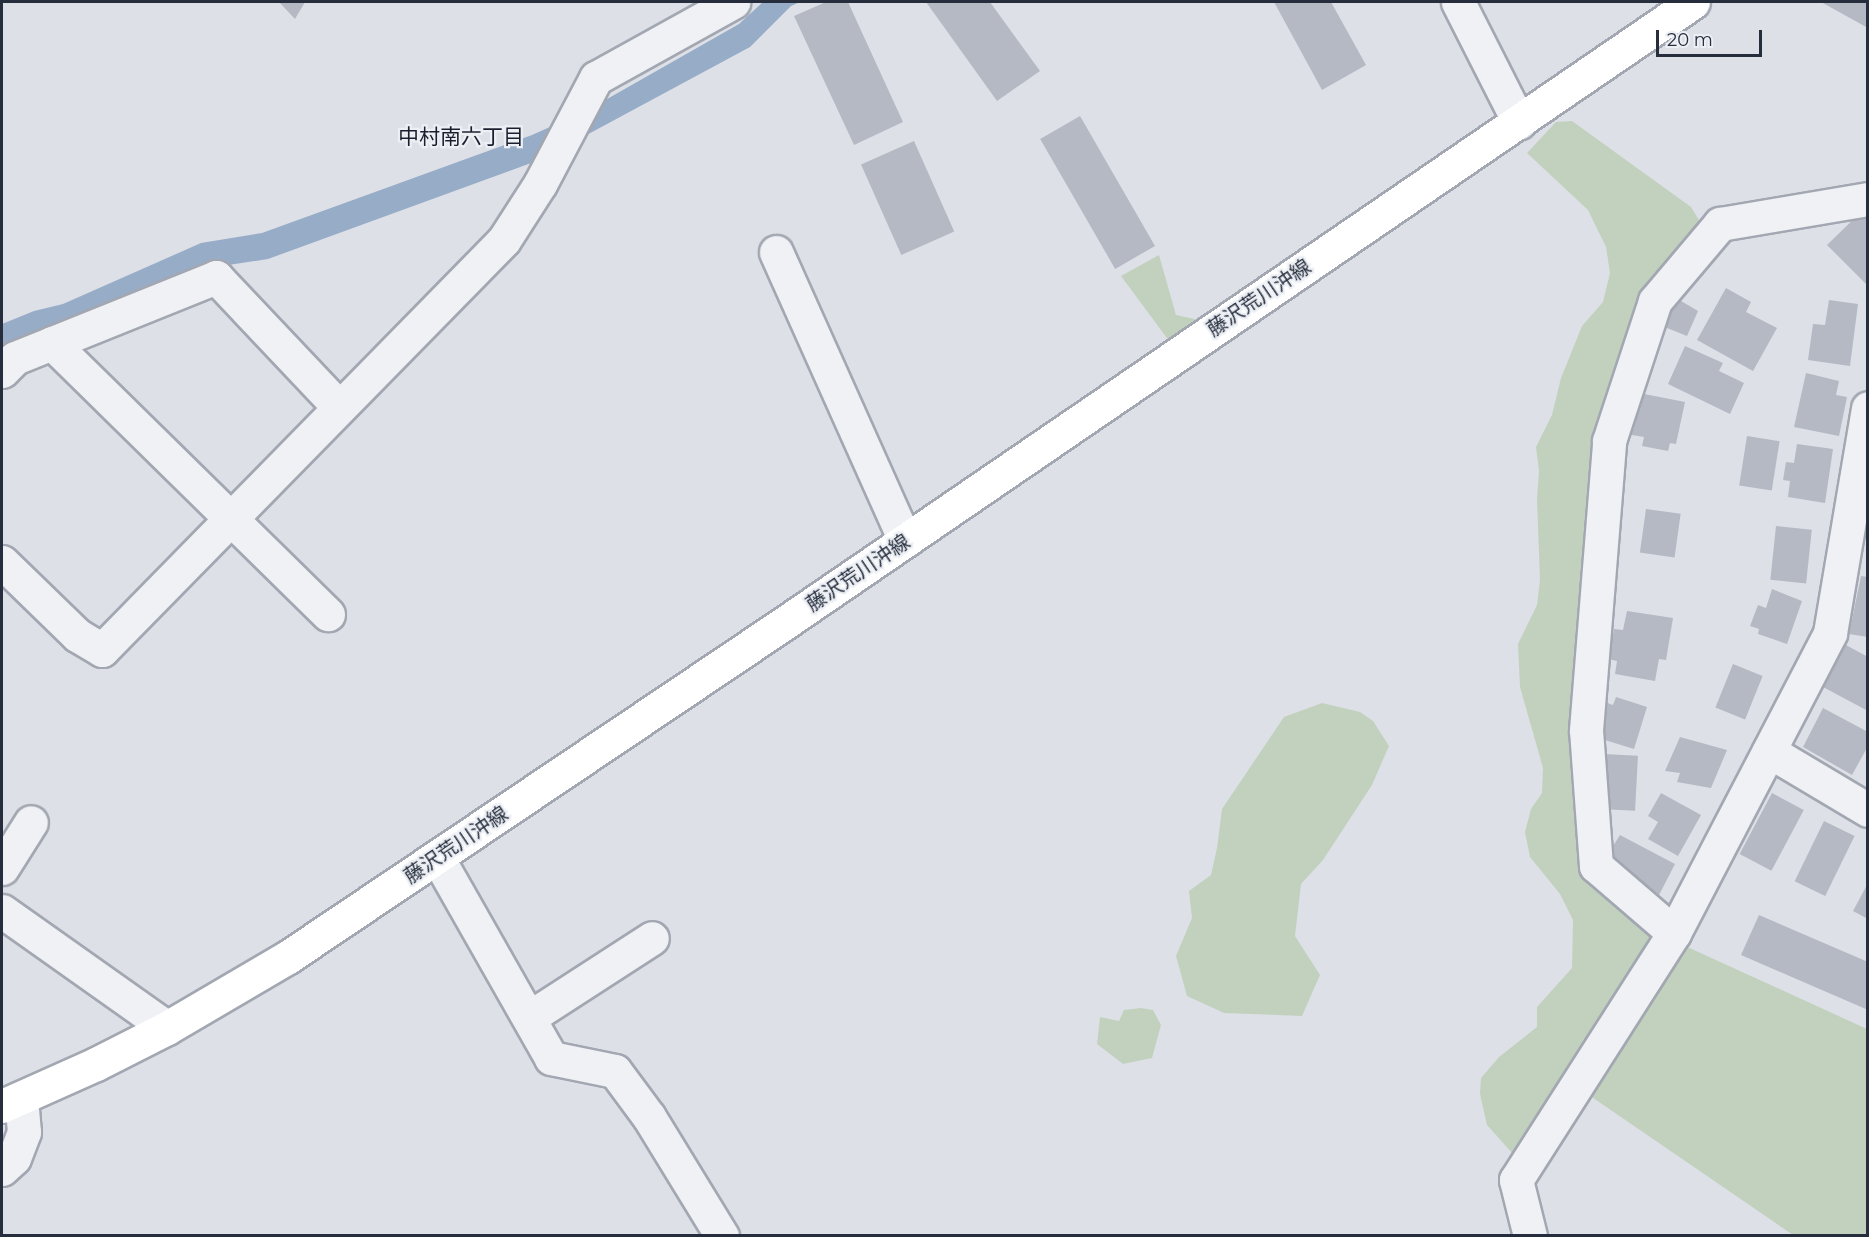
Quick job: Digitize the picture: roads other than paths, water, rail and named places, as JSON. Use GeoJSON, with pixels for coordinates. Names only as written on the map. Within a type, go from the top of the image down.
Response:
{"type":"FeatureCollection","features":[{"type":"Feature","properties":{"kind":"main road","name":"藤沢荒川沖線"},"geometry":{"type":"LineString","coordinates":[[11,1102],[96,1064],[167,1028],[288,957],[905,541],[1519,122],[1683,4]]}},
{"type":"Feature","properties":{"kind":"street"},"geometry":{"type":"LineString","coordinates":[[2,562],[77,635],[102,651],[504,240],[540,184],[596,78],[733,2]]}},
{"type":"Feature","properties":{"kind":"street"},"geometry":{"type":"LineString","coordinates":[[1458,2],[1519,122]]}},
{"type":"Feature","properties":{"kind":"street"},"geometry":{"type":"LineString","coordinates":[[1674,933],[1596,866],[1586,730],[1609,441],[1655,301],[1720,224],[1868,199]]}},
{"type":"Feature","properties":{"kind":"street"},"geometry":{"type":"LineString","coordinates":[[776,252],[905,541]]}},
{"type":"Feature","properties":{"kind":"street"},"geometry":{"type":"LineString","coordinates":[[2,371],[15,358],[216,277],[339,407]]}},
{"type":"Feature","properties":{"kind":"street"},"geometry":{"type":"LineString","coordinates":[[52,343],[328,614]]}},
{"type":"Feature","properties":{"kind":"street"},"geometry":{"type":"LineString","coordinates":[[1530,1236],[1516,1180],[1674,933],[1830,633],[1868,408]]}},
{"type":"Feature","properties":{"kind":"street"},"geometry":{"type":"LineString","coordinates":[[1769,751],[1868,810]]}},
{"type":"Feature","properties":{"kind":"street"},"geometry":{"type":"LineString","coordinates":[[2,868],[32,822]]}},
{"type":"Feature","properties":{"kind":"street"},"geometry":{"type":"LineString","coordinates":[[437,857],[530,1017],[551,1058],[615,1071],[649,1117],[722,1236]]}},
{"type":"Feature","properties":{"kind":"street"},"geometry":{"type":"LineString","coordinates":[[2,911],[167,1028]]}},
{"type":"Feature","properties":{"kind":"street"},"geometry":{"type":"LineString","coordinates":[[530,1017],[652,938]]}},
{"type":"Feature","properties":{"kind":"street"},"geometry":{"type":"LineString","coordinates":[[2,1169],[14,1158],[24,1132],[11,1102]]}},
{"type":"Feature","properties":{"kind":"water"},"geometry":{"type":"Polygon","coordinates":[[[763,2],[800,2],[791,6],[750,47],[542,159],[268,259],[209,268],[2,354],[2,324],[34,311],[63,304],[201,243],[262,233],[532,135],[586,111],[739,24],[763,2]]]}},
{"type":"Feature","properties":{"kind":"district","name":"中村南六丁目"},"geometry":{"type":"Point","coordinates":[461,137]}}]}
